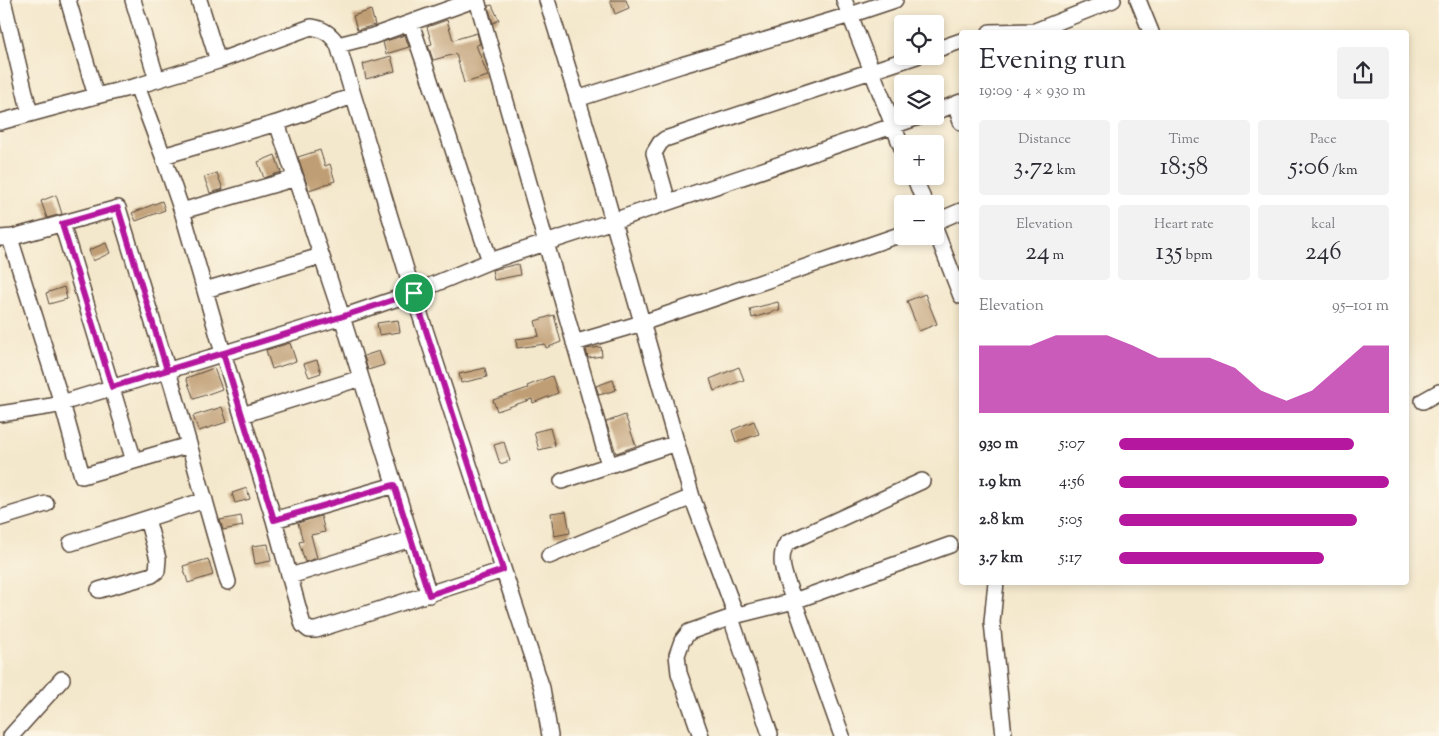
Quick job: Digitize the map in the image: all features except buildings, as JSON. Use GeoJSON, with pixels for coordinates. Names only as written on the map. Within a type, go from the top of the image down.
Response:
{"type":"FeatureCollection","features":[{"type":"Feature","properties":{"kind":"street"},"geometry":{"type":"LineString","coordinates":[[3,0],[30,114]]}},
{"type":"Feature","properties":{"kind":"street"},"geometry":{"type":"LineString","coordinates":[[68,0],[96,96]]}},
{"type":"Feature","properties":{"kind":"street"},"geometry":{"type":"LineString","coordinates":[[133,0],[157,80]]}},
{"type":"Feature","properties":{"kind":"street"},"geometry":{"type":"LineString","coordinates":[[199,0],[218,61]]}},
{"type":"Feature","properties":{"kind":"street"},"geometry":{"type":"LineString","coordinates":[[338,45],[373,36],[476,0],[609,465]]}},
{"type":"Feature","properties":{"kind":"street"},"geometry":{"type":"LineString","coordinates":[[547,0],[692,497],[733,607],[734,616],[770,734]]}},
{"type":"Feature","properties":{"kind":"street"},"geometry":{"type":"LineString","coordinates":[[844,0],[897,135]]}},
{"type":"Feature","properties":{"kind":"street"},"geometry":{"type":"LineString","coordinates":[[577,99],[894,0]]}},
{"type":"Feature","properties":{"kind":"street"},"geometry":{"type":"LineString","coordinates":[[1037,30],[1113,0]]}},
{"type":"Feature","properties":{"kind":"street"},"geometry":{"type":"LineString","coordinates":[[1138,0],[1150,30]]}},
{"type":"Feature","properties":{"kind":"street"},"geometry":{"type":"LineString","coordinates":[[412,22],[490,261]]}},
{"type":"Feature","properties":{"kind":"street"},"geometry":{"type":"LineString","coordinates":[[0,122],[157,80],[218,61],[311,27],[321,28],[332,36],[338,45],[414,293],[542,688],[550,736]]}},
{"type":"Feature","properties":{"kind":"street"},"geometry":{"type":"LineString","coordinates":[[944,47],[959,42]]}},
{"type":"Feature","properties":{"kind":"street"},"geometry":{"type":"LineString","coordinates":[[668,202],[654,153],[656,148],[665,140],[894,64]]}},
{"type":"Feature","properties":{"kind":"street"},"geometry":{"type":"LineString","coordinates":[[136,86],[182,211],[274,520],[303,625],[309,630],[316,630],[503,570]]}},
{"type":"Feature","properties":{"kind":"street"},"geometry":{"type":"LineString","coordinates":[[163,156],[277,123],[353,96]]}},
{"type":"Feature","properties":{"kind":"street"},"geometry":{"type":"LineString","coordinates":[[944,108],[958,103]]}},
{"type":"Feature","properties":{"kind":"street"},"geometry":{"type":"LineString","coordinates":[[277,123],[342,317],[429,595]]}},
{"type":"Feature","properties":{"kind":"street"},"geometry":{"type":"LineString","coordinates":[[1,409],[52,406],[342,317],[414,293],[490,261],[899,125]]}},
{"type":"Feature","properties":{"kind":"street"},"geometry":{"type":"LineString","coordinates":[[182,211],[296,178]]}},
{"type":"Feature","properties":{"kind":"street"},"geometry":{"type":"LineString","coordinates":[[189,445],[82,476],[62,403],[5,238],[118,208],[167,370],[189,445],[205,500],[228,582]]}},
{"type":"Feature","properties":{"kind":"street"},"geometry":{"type":"LineString","coordinates":[[944,218],[959,212]]}},
{"type":"Feature","properties":{"kind":"street"},"geometry":{"type":"LineString","coordinates":[[62,224],[134,461]]}},
{"type":"Feature","properties":{"kind":"street"},"geometry":{"type":"LineString","coordinates":[[574,344],[642,323],[894,237]]}},
{"type":"Feature","properties":{"kind":"street"},"geometry":{"type":"LineString","coordinates":[[941,245],[959,291]]}},
{"type":"Feature","properties":{"kind":"street"},"geometry":{"type":"LineString","coordinates":[[205,290],[321,256]]}},
{"type":"Feature","properties":{"kind":"street"},"geometry":{"type":"LineString","coordinates":[[242,414],[361,378]]}},
{"type":"Feature","properties":{"kind":"street"},"geometry":{"type":"LineString","coordinates":[[1423,401],[1439,392]]}},
{"type":"Feature","properties":{"kind":"street"},"geometry":{"type":"LineString","coordinates":[[562,480],[676,443]]}},
{"type":"Feature","properties":{"kind":"street"},"geometry":{"type":"LineString","coordinates":[[842,736],[794,601],[781,559],[781,551],[787,543],[922,481]]}},
{"type":"Feature","properties":{"kind":"street"},"geometry":{"type":"LineString","coordinates":[[274,520],[394,485]]}},
{"type":"Feature","properties":{"kind":"street"},"geometry":{"type":"LineString","coordinates":[[549,556],[692,497]]}},
{"type":"Feature","properties":{"kind":"street"},"geometry":{"type":"LineString","coordinates":[[71,543],[205,500]]}},
{"type":"Feature","properties":{"kind":"street"},"geometry":{"type":"LineString","coordinates":[[0,518],[46,504]]}},
{"type":"Feature","properties":{"kind":"street"},"geometry":{"type":"LineString","coordinates":[[99,590],[152,575],[157,571],[158,560],[147,519]]}},
{"type":"Feature","properties":{"kind":"street"},"geometry":{"type":"LineString","coordinates":[[290,576],[411,539]]}},
{"type":"Feature","properties":{"kind":"street"},"geometry":{"type":"LineString","coordinates":[[701,736],[679,673],[677,655],[682,641],[689,632],[734,616],[794,601],[950,545]]}},
{"type":"Feature","properties":{"kind":"street"},"geometry":{"type":"LineString","coordinates":[[996,585],[992,622],[1004,736]]}},
{"type":"Feature","properties":{"kind":"street"},"geometry":{"type":"LineString","coordinates":[[10,736],[62,679]]}},
{"type":"Feature","properties":{"kind":"route"},"geometry":{"type":"LineString","coordinates":[[414,293],[342,317],[167,370],[112,387],[62,224],[118,208],[167,370],[223,353],[274,520],[394,485],[429,595],[503,570],[414,293]]}}]}
